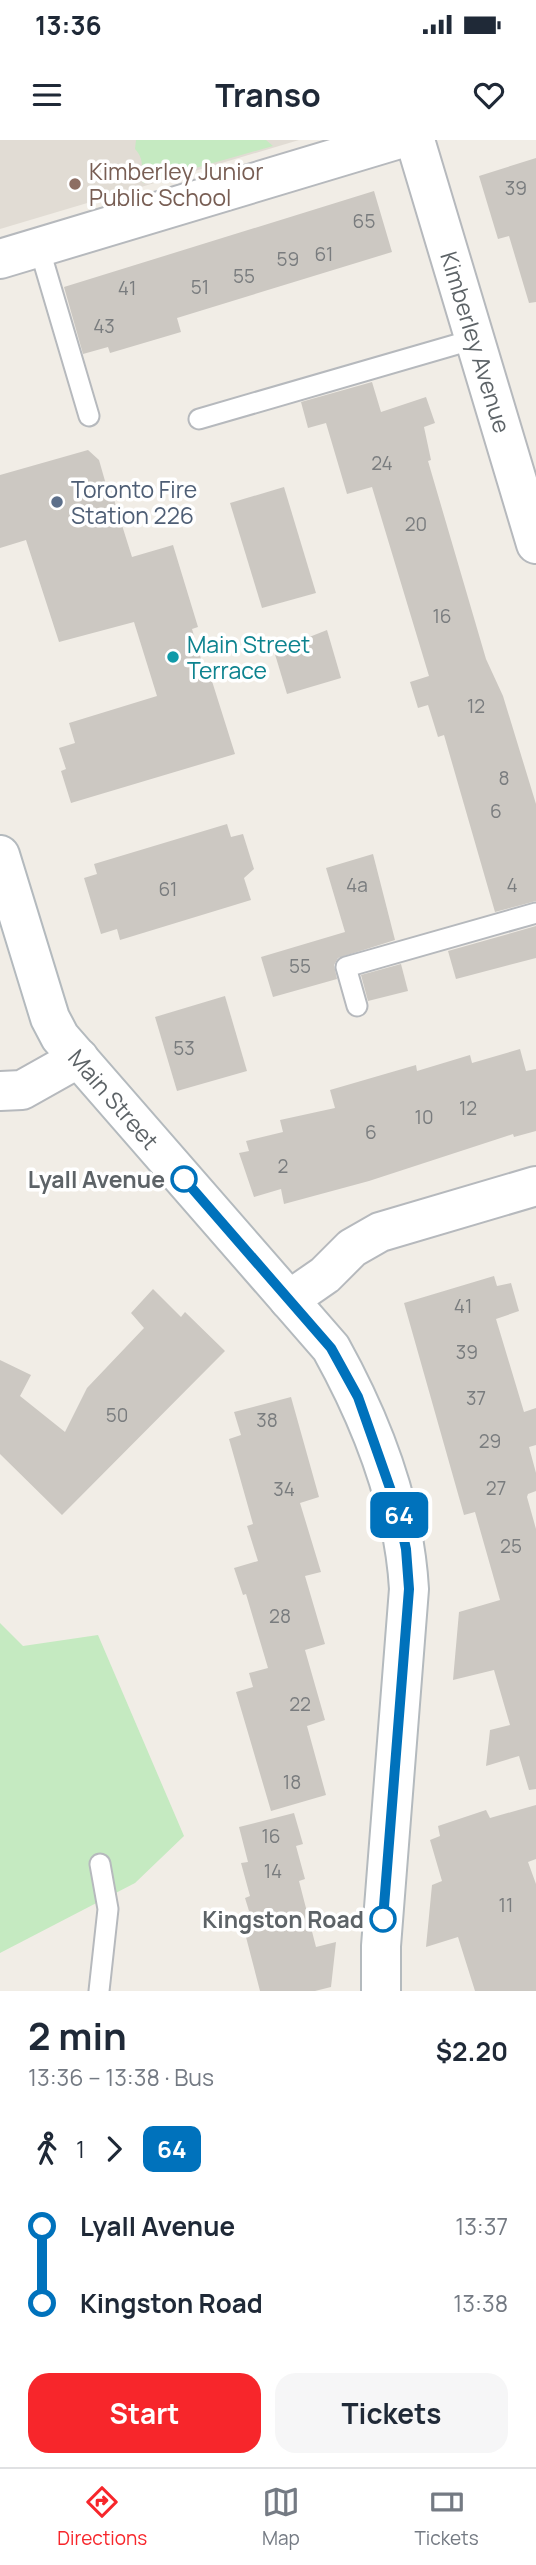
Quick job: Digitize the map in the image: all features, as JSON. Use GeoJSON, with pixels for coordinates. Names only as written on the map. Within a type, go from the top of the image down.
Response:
{"type":"FeatureCollection","features":[{"type":"Feature","properties":{"kind":"street"},"geometry":{"type":"LineString","coordinates":[[0,259],[396,140]]}},
{"type":"Feature","properties":{"kind":"street","name":"Kimberley Avenue"},"geometry":{"type":"LineString","coordinates":[[415,140],[536,544]]}},
{"type":"Feature","properties":{"kind":"street","name":"Main Street"},"geometry":{"type":"LineString","coordinates":[[0,855],[50,1018],[79,1058],[331,1348],[358,1397],[397,1508],[406,1549],[409,1589],[381,1946],[381,1991]]}},
{"type":"Feature","properties":{"kind":"street"},"geometry":{"type":"LineString","coordinates":[[0,1091],[22,1090],[79,1058]]}},
{"type":"Feature","properties":{"kind":"street"},"geometry":{"type":"LineString","coordinates":[[289,1300],[325,1275],[352,1248],[380,1232],[536,1185]]}},
{"type":"Feature","properties":{"kind":"lane"},"geometry":{"type":"LineString","coordinates":[[38,247],[89,416]]}},
{"type":"Feature","properties":{"kind":"lane"},"geometry":{"type":"LineString","coordinates":[[199,419],[475,340]]}},
{"type":"Feature","properties":{"kind":"lane"},"geometry":{"type":"LineString","coordinates":[[357,1006],[346,967],[536,913]]}},
{"type":"Feature","properties":{"kind":"lane"},"geometry":{"type":"LineString","coordinates":[[99,1991],[108,1909],[100,1864]]}},
{"type":"Feature","properties":{"kind":"shaded area","name":"Kimberley Junior Public School"},"geometry":{"type":"Polygon","coordinates":[[[0,140],[299,140],[0,229],[0,140]]]}},
{"type":"Feature","properties":{"kind":"green space"},"geometry":{"type":"Polygon","coordinates":[[[136,140],[266,140],[273,146],[143,183],[142,162],[135,149],[136,140]]]}},
{"type":"Feature","properties":{"kind":"green space"},"geometry":{"type":"Polygon","coordinates":[[[0,1623],[23,1646],[98,1635],[184,1836],[135,1883],[0,1953],[0,1623]]]}},
{"type":"Feature","properties":{"kind":"building"},"geometry":{"type":"Polygon","coordinates":[[[536,158],[536,302],[529,303],[509,236],[498,239],[479,176],[536,158]]]}},
{"type":"Feature","properties":{"kind":"building"},"geometry":{"type":"Polygon","coordinates":[[[374,191],[392,252],[177,318],[181,332],[110,353],[108,347],[83,354],[64,287],[374,191]]]}},
{"type":"Feature","properties":{"kind":"building"},"geometry":{"type":"Polygon","coordinates":[[[372,382],[381,412],[426,397],[435,423],[424,427],[431,460],[428,461],[486,659],[503,696],[536,804],[536,901],[495,912],[444,735],[438,737],[428,705],[418,708],[410,682],[429,676],[372,487],[347,494],[326,423],[308,428],[301,402],[372,382]]]}},
{"type":"Feature","properties":{"kind":"building","name":"Main Street Terrace"},"geometry":{"type":"Polygon","coordinates":[[[88,450],[99,460],[132,557],[173,545],[198,627],[192,629],[235,754],[71,803],[61,771],[66,769],[59,748],[75,743],[69,723],[157,696],[134,622],[59,642],[26,540],[0,548],[0,475],[88,450]]]}},
{"type":"Feature","properties":{"kind":"building"},"geometry":{"type":"Polygon","coordinates":[[[284,487],[316,593],[262,608],[230,503],[284,487]]]}},
{"type":"Feature","properties":{"kind":"building"},"geometry":{"type":"Polygon","coordinates":[[[327,630],[341,678],[287,694],[274,651],[327,630]]]}},
{"type":"Feature","properties":{"kind":"building"},"geometry":{"type":"Polygon","coordinates":[[[227,824],[231,837],[243,834],[254,869],[244,878],[251,900],[120,940],[117,929],[101,934],[84,878],[97,874],[94,864],[227,824]]]}},
{"type":"Feature","properties":{"kind":"building"},"geometry":{"type":"Polygon","coordinates":[[[373,854],[395,940],[338,958],[334,965],[337,979],[273,997],[261,957],[345,932],[326,868],[373,854]]]}},
{"type":"Feature","properties":{"kind":"building"},"geometry":{"type":"Polygon","coordinates":[[[536,926],[536,958],[456,979],[448,951],[536,926]]]}},
{"type":"Feature","properties":{"kind":"building"},"geometry":{"type":"Polygon","coordinates":[[[401,964],[408,991],[368,1001],[361,975],[401,964]]]}},
{"type":"Feature","properties":{"kind":"building"},"geometry":{"type":"Polygon","coordinates":[[[225,996],[247,1071],[177,1091],[155,1017],[225,996]]]}},
{"type":"Feature","properties":{"kind":"building"},"geometry":{"type":"Polygon","coordinates":[[[520,1049],[526,1071],[536,1069],[536,1131],[514,1137],[513,1134],[369,1181],[284,1204],[281,1189],[254,1197],[239,1153],[249,1151],[246,1141],[283,1132],[280,1120],[335,1108],[330,1090],[416,1065],[417,1071],[470,1055],[472,1063],[520,1049]]]}},
{"type":"Feature","properties":{"kind":"building"},"geometry":{"type":"Polygon","coordinates":[[[494,1276],[497,1286],[511,1283],[519,1311],[496,1319],[524,1412],[536,1408],[536,1445],[529,1447],[536,1473],[536,1491],[527,1497],[536,1529],[536,1789],[529,1790],[519,1756],[486,1766],[490,1730],[510,1725],[494,1670],[453,1680],[459,1612],[500,1600],[475,1512],[464,1515],[404,1303],[494,1276]]]}},
{"type":"Feature","properties":{"kind":"building"},"geometry":{"type":"Polygon","coordinates":[[[153,1289],[181,1317],[185,1312],[225,1351],[62,1515],[0,1454],[0,1360],[31,1375],[20,1396],[65,1432],[87,1388],[144,1328],[131,1313],[153,1289]]]}},
{"type":"Feature","properties":{"kind":"building"},"geometry":{"type":"Polygon","coordinates":[[[291,1397],[319,1497],[300,1503],[321,1572],[305,1576],[325,1644],[305,1650],[325,1720],[307,1726],[326,1795],[271,1811],[236,1692],[253,1687],[249,1673],[268,1668],[246,1594],[243,1595],[234,1568],[258,1561],[247,1526],[253,1524],[229,1439],[241,1435],[234,1412],[291,1397]]]}},
{"type":"Feature","properties":{"kind":"building"},"geometry":{"type":"Polygon","coordinates":[[[536,1805],[536,1859],[528,1862],[536,1884],[536,1991],[475,1991],[458,1937],[426,1947],[432,1885],[442,1881],[430,1840],[440,1836],[438,1826],[486,1810],[490,1818],[536,1805]]]}},
{"type":"Feature","properties":{"kind":"building"},"geometry":{"type":"Polygon","coordinates":[[[294,1813],[303,1844],[296,1846],[305,1879],[299,1881],[316,1947],[336,1942],[331,1987],[315,1991],[260,1991],[240,1914],[249,1911],[245,1898],[250,1896],[241,1863],[248,1862],[239,1827],[294,1813]]]}},
{"type":"Feature","properties":{"kind":"bus line","name":"64"},"geometry":{"type":"LineString","coordinates":[[184,1179],[331,1348],[358,1397],[397,1508],[406,1549],[409,1589],[383,1919]]}},
{"type":"Feature","properties":{"kind":"place","name":"Kimberley Junior Public School"},"geometry":{"type":"Point","coordinates":[75,184]}},
{"type":"Feature","properties":{"kind":"place","name":"Toronto Fire Station 226"},"geometry":{"type":"Point","coordinates":[57,502]}},
{"type":"Feature","properties":{"kind":"place","name":"Main Street Terrace"},"geometry":{"type":"Point","coordinates":[173,657]}},
{"type":"Feature","properties":{"kind":"place","name":"Lyall Avenue"},"geometry":{"type":"Point","coordinates":[184,1179]}},
{"type":"Feature","properties":{"kind":"place","name":"Kingston Road"},"geometry":{"type":"Point","coordinates":[383,1919]}}]}
